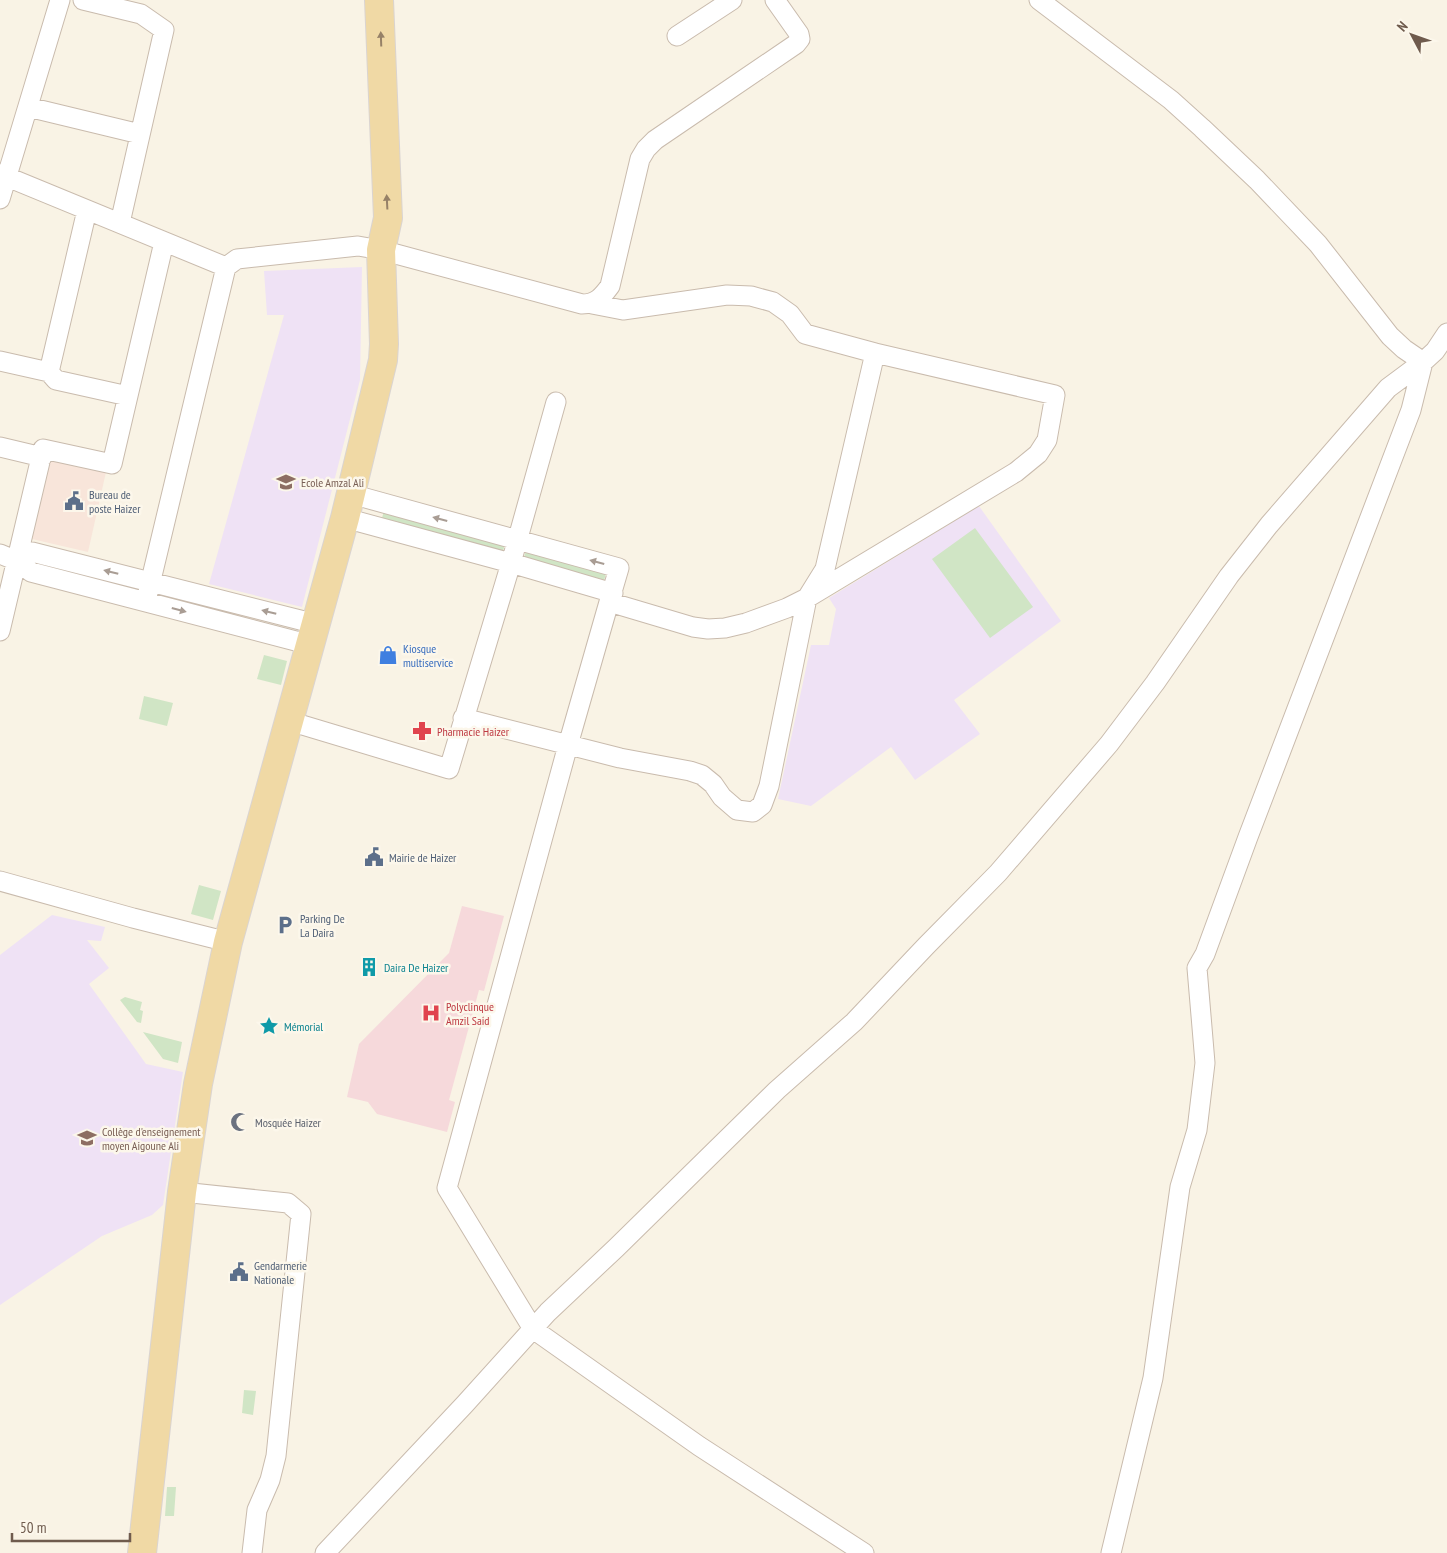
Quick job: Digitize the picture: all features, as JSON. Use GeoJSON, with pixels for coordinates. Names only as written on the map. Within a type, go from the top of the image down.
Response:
{"type":"FeatureCollection","features":[{"type":"Feature","properties":{"kind":"main road"},"geometry":{"type":"LineString","coordinates":[[361,0],[370,218],[381,250]]}},
{"type":"Feature","properties":{"kind":"main road"},"geometry":{"type":"LineString","coordinates":[[142,1553],[182,1192],[198,1084],[228,942],[348,507],[383,360],[381,250],[388,218],[379,0]]}},
{"type":"Feature","properties":{"kind":"street"},"geometry":{"type":"LineString","coordinates":[[0,199],[4,175],[28,107],[60,0]]}},
{"type":"Feature","properties":{"kind":"street"},"geometry":{"type":"LineString","coordinates":[[83,0],[141,14],[164,30],[120,223]]}},
{"type":"Feature","properties":{"kind":"street"},"geometry":{"type":"LineString","coordinates":[[677,36],[732,0]]}},
{"type":"Feature","properties":{"kind":"street"},"geometry":{"type":"LineString","coordinates":[[592,304],[603,297],[610,286],[640,159],[646,149],[655,140],[800,40],[800,34],[775,0]]}},
{"type":"Feature","properties":{"kind":"street"},"geometry":{"type":"LineString","coordinates":[[1039,0],[1171,100],[1202,128],[1257,180],[1318,244],[1390,336],[1404,350],[1423,362]]}},
{"type":"Feature","properties":{"kind":"street"},"geometry":{"type":"LineString","coordinates":[[28,107],[140,134]]}},
{"type":"Feature","properties":{"kind":"street"},"geometry":{"type":"LineString","coordinates":[[4,175],[226,267]]}},
{"type":"Feature","properties":{"kind":"street"},"geometry":{"type":"LineString","coordinates":[[49,372],[86,210]]}},
{"type":"Feature","properties":{"kind":"street"},"geometry":{"type":"LineString","coordinates":[[0,631],[8,557],[42,457],[43,449],[112,464],[164,242]]}},
{"type":"Feature","properties":{"kind":"street"},"geometry":{"type":"LineString","coordinates":[[146,601],[226,267],[237,259],[358,246],[381,250],[582,304],[623,310],[727,295],[751,296],[773,302],[790,314],[805,334],[875,353],[1055,395],[1047,440],[1038,454],[1008,478],[808,598],[746,623],[725,628],[708,629],[693,627],[348,507]]}},
{"type":"Feature","properties":{"kind":"street"},"geometry":{"type":"LineString","coordinates":[[326,1553],[446,1426],[548,1312],[777,1090],[854,1022],[998,873],[1109,744],[1155,683],[1229,576],[1274,518],[1388,388],[1435,351],[1447,333]]}},
{"type":"Feature","properties":{"kind":"street"},"geometry":{"type":"LineString","coordinates":[[463,718],[620,758],[696,773],[702,775],[713,784],[722,798],[737,810],[753,812],[762,805],[769,786],[808,598],[825,569],[875,353]]}},
{"type":"Feature","properties":{"kind":"street"},"geometry":{"type":"LineString","coordinates":[[0,361],[49,372],[56,380],[128,396]]}},
{"type":"Feature","properties":{"kind":"street"},"geometry":{"type":"LineString","coordinates":[[1111,1553],[1153,1378],[1180,1187],[1197,1130],[1205,1063],[1197,968],[1205,954],[1411,410],[1423,362]]}},
{"type":"Feature","properties":{"kind":"street"},"geometry":{"type":"LineString","coordinates":[[289,721],[449,769],[511,563],[556,402]]}},
{"type":"Feature","properties":{"kind":"street"},"geometry":{"type":"LineString","coordinates":[[0,447],[42,457]]}},
{"type":"Feature","properties":{"kind":"street"},"geometry":{"type":"LineString","coordinates":[[348,507],[517,540],[619,568],[568,745],[447,1188],[533,1329],[700,1446],[864,1553]]}},
{"type":"Feature","properties":{"kind":"street"},"geometry":{"type":"LineString","coordinates":[[8,557],[32,552],[151,582],[314,634]]}},
{"type":"Feature","properties":{"kind":"street"},"geometry":{"type":"LineString","coordinates":[[8,557],[31,572],[146,601],[314,634]]}},
{"type":"Feature","properties":{"kind":"street"},"geometry":{"type":"LineString","coordinates":[[0,881],[228,942]]}},
{"type":"Feature","properties":{"kind":"street"},"geometry":{"type":"LineString","coordinates":[[182,1192],[288,1203],[301,1214],[276,1456],[270,1480],[257,1510],[252,1553]]}},
{"type":"Feature","properties":{"kind":"shaded area","name":"Ecole Amzal Ali"},"geometry":{"type":"Polygon","coordinates":[[[362,267],[360,380],[302,607],[209,584],[284,315],[267,315],[264,271],[362,267]]]}},
{"type":"Feature","properties":{"kind":"shaded area"},"geometry":{"type":"Polygon","coordinates":[[[51,459],[106,472],[88,552],[32,539],[51,459]]]}},
{"type":"Feature","properties":{"kind":"shaded area"},"geometry":{"type":"Polygon","coordinates":[[[979,506],[1061,621],[954,700],[980,734],[915,780],[891,747],[811,806],[778,799],[811,645],[829,645],[836,609],[829,598],[979,506]]]}},
{"type":"Feature","properties":{"kind":"shaded area","name":"Polyclinque Amzil Said"},"geometry":{"type":"Polygon","coordinates":[[[462,906],[504,916],[484,991],[479,990],[449,1100],[455,1102],[447,1132],[377,1114],[368,1102],[347,1097],[359,1044],[449,953],[462,906]]]}},
{"type":"Feature","properties":{"kind":"shaded area","name":"Collège d'enseignement moyen Aigoune Ali"},"geometry":{"type":"Polygon","coordinates":[[[52,915],[105,927],[101,941],[87,940],[109,968],[89,984],[146,1064],[183,1072],[163,1205],[152,1215],[102,1236],[0,1305],[0,955],[52,915]]]}},
{"type":"Feature","properties":{"kind":"green space"},"geometry":{"type":"Polygon","coordinates":[[[384,511],[505,544],[503,551],[382,518],[384,511]]]}},
{"type":"Feature","properties":{"kind":"green space"},"geometry":{"type":"Polygon","coordinates":[[[975,528],[1033,607],[990,638],[932,559],[975,528]]]}},
{"type":"Feature","properties":{"kind":"green space"},"geometry":{"type":"Polygon","coordinates":[[[526,551],[606,574],[604,580],[524,557],[526,551]]]}},
{"type":"Feature","properties":{"kind":"green space"},"geometry":{"type":"Polygon","coordinates":[[[264,655],[287,661],[281,685],[257,679],[264,655]]]}},
{"type":"Feature","properties":{"kind":"green space"},"geometry":{"type":"Polygon","coordinates":[[[144,696],[173,703],[167,726],[139,719],[144,696]]]}},
{"type":"Feature","properties":{"kind":"green space"},"geometry":{"type":"Polygon","coordinates":[[[199,885],[221,891],[213,920],[191,914],[199,885]]]}},
{"type":"Feature","properties":{"kind":"green space"},"geometry":{"type":"Polygon","coordinates":[[[125,997],[142,1002],[140,1010],[143,1011],[141,1023],[137,1022],[120,1000],[125,997]]]}},
{"type":"Feature","properties":{"kind":"green space"},"geometry":{"type":"Polygon","coordinates":[[[143,1032],[182,1042],[178,1063],[163,1059],[143,1032]]]}},
{"type":"Feature","properties":{"kind":"green space"},"geometry":{"type":"Polygon","coordinates":[[[244,1390],[256,1391],[253,1415],[242,1413],[244,1390]]]}},
{"type":"Feature","properties":{"kind":"green space"},"geometry":{"type":"Polygon","coordinates":[[[167,1487],[176,1487],[174,1516],[165,1516],[167,1487]]]}},
{"type":"Feature","properties":{"kind":"place","name":"Ecole Amzal Ali"},"geometry":{"type":"Point","coordinates":[286,482]}},
{"type":"Feature","properties":{"kind":"place","name":"Bureau de poste Haizer"},"geometry":{"type":"Point","coordinates":[74,501]}},
{"type":"Feature","properties":{"kind":"place","name":"Kiosque multiservice"},"geometry":{"type":"Point","coordinates":[388,655]}},
{"type":"Feature","properties":{"kind":"place","name":"Pharmacie Haizer"},"geometry":{"type":"Point","coordinates":[422,731]}},
{"type":"Feature","properties":{"kind":"place","name":"Mairie de Haizer"},"geometry":{"type":"Point","coordinates":[374,857]}},
{"type":"Feature","properties":{"kind":"place","name":"Parking De La Daira"},"geometry":{"type":"Point","coordinates":[285,925]}},
{"type":"Feature","properties":{"kind":"place","name":"Daira De Haizer"},"geometry":{"type":"Point","coordinates":[369,967]}},
{"type":"Feature","properties":{"kind":"place","name":"Polyclinque Amzil Said"},"geometry":{"type":"Point","coordinates":[431,1013]}},
{"type":"Feature","properties":{"kind":"place","name":"Mémorial"},"geometry":{"type":"Point","coordinates":[269,1026]}},
{"type":"Feature","properties":{"kind":"place","name":"Mosquée Haizer"},"geometry":{"type":"Point","coordinates":[240,1122]}},
{"type":"Feature","properties":{"kind":"place","name":"Collège d'enseignement moyen Aigoune Ali"},"geometry":{"type":"Point","coordinates":[87,1138]}},
{"type":"Feature","properties":{"kind":"place","name":"Gendarmerie Nationale"},"geometry":{"type":"Point","coordinates":[239,1272]}}]}
